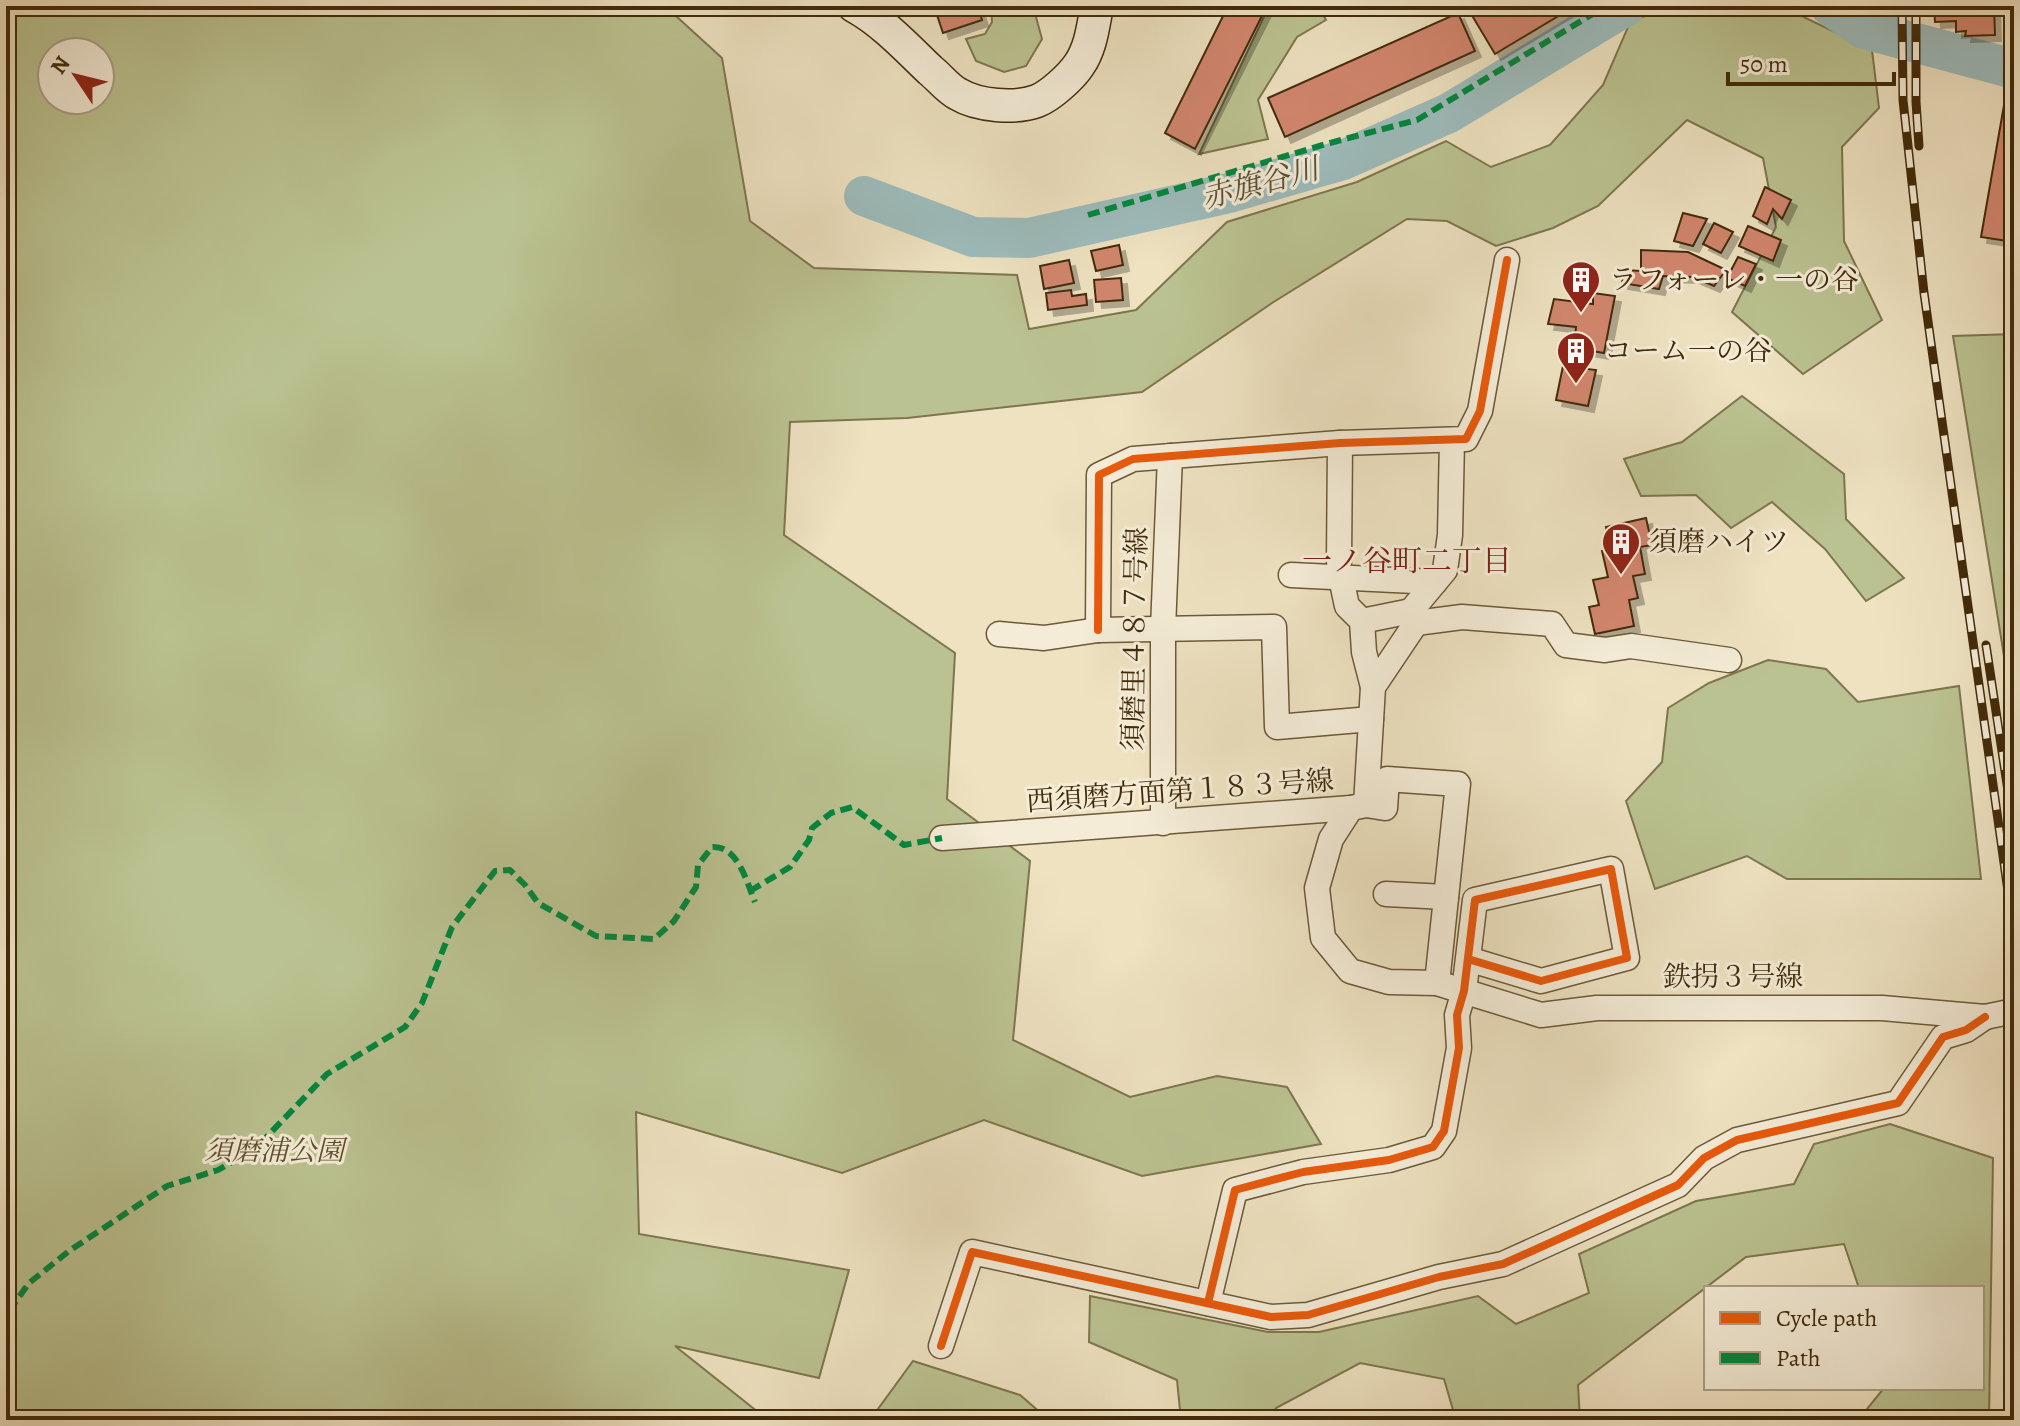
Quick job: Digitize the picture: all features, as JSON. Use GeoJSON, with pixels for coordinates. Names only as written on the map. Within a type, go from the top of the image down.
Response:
{"type":"FeatureCollection","features":[{"type":"Feature","properties":{"kind":"street"},"geometry":{"type":"LineString","coordinates":[[854,6],[887,30],[957,94],[1004,106],[1037,101],[1066,80],[1080,64],[1091,41],[1097,6]]}},
{"type":"Feature","properties":{"kind":"street"},"geometry":{"type":"LineString","coordinates":[[1098,630],[1099,475],[1133,459],[1340,443],[1466,439],[1480,411],[1507,260]]}},
{"type":"Feature","properties":{"kind":"street"},"geometry":{"type":"LineString","coordinates":[[1373,687],[1445,570],[1450,535],[1452,440]]}},
{"type":"Feature","properties":{"kind":"street"},"geometry":{"type":"LineString","coordinates":[[1340,443],[1340,570],[1347,606],[1362,621],[1364,652],[1373,687]]}},
{"type":"Feature","properties":{"kind":"street","name":"須磨里４８７号線"},"geometry":{"type":"LineString","coordinates":[[1163,823],[1163,629],[1170,456]]}},
{"type":"Feature","properties":{"kind":"street"},"geometry":{"type":"LineString","coordinates":[[1291,575],[1340,570],[1435,582]]}},
{"type":"Feature","properties":{"kind":"street"},"geometry":{"type":"LineString","coordinates":[[1362,621],[1462,617],[1552,624],[1566,645],[1605,650],[1631,646],[1729,660]]}},
{"type":"Feature","properties":{"kind":"street"},"geometry":{"type":"LineString","coordinates":[[999,634],[1044,638],[1098,630],[1274,627],[1277,727],[1371,719]]}},
{"type":"Feature","properties":{"kind":"street","name":"西須磨方面第１８３号線"},"geometry":{"type":"LineString","coordinates":[[942,838],[1358,807],[1373,687]]}},
{"type":"Feature","properties":{"kind":"street"},"geometry":{"type":"LineString","coordinates":[[1358,807],[1385,808],[1387,779],[1458,784],[1437,983]]}},
{"type":"Feature","properties":{"kind":"street","name":"鉄拐３号線"},"geometry":{"type":"LineString","coordinates":[[1358,807],[1331,839],[1317,888],[1323,938],[1350,971],[1389,982],[1437,983],[1541,1015],[1597,1008],[1882,1008],[1985,1017],[2014,1011]]}},
{"type":"Feature","properties":{"kind":"street"},"geometry":{"type":"LineString","coordinates":[[1208,1303],[1235,1190],[1303,1172],[1389,1160],[1433,1147],[1444,1131],[1459,1048],[1457,1015],[1464,991],[1475,900],[1611,869],[1627,958],[1541,981],[1468,959]]}},
{"type":"Feature","properties":{"kind":"street"},"geometry":{"type":"LineString","coordinates":[[1386,894],[1446,897]]}},
{"type":"Feature","properties":{"kind":"street"},"geometry":{"type":"LineString","coordinates":[[941,1346],[972,1252],[1271,1317],[1308,1315],[1439,1277],[1503,1264],[1678,1185],[1704,1158],[1737,1140],[1898,1103],[1943,1037],[1966,1030],[1985,1017]]}},
{"type":"Feature","properties":{"kind":"green space","name":"須磨浦公園"},"geometry":{"type":"Polygon","coordinates":[[[6,6],[665,6],[722,58],[750,221],[814,268],[1017,275],[1029,329],[1136,310],[1227,222],[1357,182],[1446,141],[1491,167],[1550,145],[1603,85],[1631,20],[1682,6],[1781,6],[1872,50],[1879,108],[1842,147],[1844,241],[1882,320],[1803,374],[1732,312],[1776,227],[1763,158],[1687,120],[1598,206],[1553,228],[1496,246],[1447,221],[1407,219],[1272,303],[1142,392],[907,418],[790,422],[784,535],[955,653],[947,799],[1030,861],[1013,1040],[1130,1097],[1217,1076],[1287,1087],[1321,1144],[1142,1176],[984,1120],[842,1173],[636,1112],[639,1234],[849,1270],[819,1378],[675,1346],[768,1420],[6,1420],[6,6]]]}},
{"type":"Feature","properties":{"kind":"green space"},"geometry":{"type":"Polygon","coordinates":[[[991,6],[1033,6],[1042,39],[1026,66],[1004,72],[976,61],[966,39],[985,34],[992,22],[991,6]]]}},
{"type":"Feature","properties":{"kind":"green space"},"geometry":{"type":"Polygon","coordinates":[[[1269,6],[1318,6],[1326,20],[1297,37],[1258,100],[1268,139],[1199,154],[1269,6]]]}},
{"type":"Feature","properties":{"kind":"green space"},"geometry":{"type":"Polygon","coordinates":[[[2014,334],[2014,719],[1953,336],[2014,334]]]}},
{"type":"Feature","properties":{"kind":"green space"},"geometry":{"type":"Polygon","coordinates":[[[1742,396],[1844,474],[1846,519],[1904,578],[1866,601],[1825,549],[1772,502],[1731,528],[1696,495],[1641,496],[1624,459],[1682,442],[1742,396]]]}},
{"type":"Feature","properties":{"kind":"green space"},"geometry":{"type":"Polygon","coordinates":[[[1768,660],[1826,669],[1858,702],[1959,686],[1981,879],[1787,879],[1747,856],[1655,889],[1626,801],[1662,762],[1668,708],[1709,683],[1768,660]]]}},
{"type":"Feature","properties":{"kind":"green space"},"geometry":{"type":"Polygon","coordinates":[[[1890,1124],[1993,1158],[1989,1420],[1858,1420],[1882,1390],[1984,1390],[1984,1286],[1858,1286],[1844,1244],[1746,1257],[1578,1385],[1580,1420],[1456,1420],[1444,1379],[1360,1363],[1276,1408],[1269,1420],[1181,1420],[1177,1380],[1089,1342],[1090,1296],[1268,1332],[1319,1332],[1478,1296],[1516,1324],[1589,1293],[1579,1254],[1696,1201],[1794,1184],[1814,1144],[1890,1124]]]}},
{"type":"Feature","properties":{"kind":"green space"},"geometry":{"type":"Polygon","coordinates":[[[913,1361],[1020,1395],[1049,1420],[870,1420],[913,1361]]]}},
{"type":"Feature","properties":{"kind":"building"},"geometry":{"type":"Polygon","coordinates":[[[934,6],[978,6],[982,20],[943,33],[934,6]]]}},
{"type":"Feature","properties":{"kind":"building"},"geometry":{"type":"Polygon","coordinates":[[[1228,6],[1267,6],[1195,149],[1165,133],[1228,6]]]}},
{"type":"Feature","properties":{"kind":"building"},"geometry":{"type":"Polygon","coordinates":[[[1480,6],[1575,6],[1495,54],[1470,12],[1480,6]]]}},
{"type":"Feature","properties":{"kind":"building"},"geometry":{"type":"Polygon","coordinates":[[[1934,6],[1994,6],[1995,35],[1965,36],[1966,31],[1956,32],[1956,21],[1935,22],[1934,6]]]}},
{"type":"Feature","properties":{"kind":"building"},"geometry":{"type":"Polygon","coordinates":[[[1458,13],[1475,51],[1285,137],[1268,98],[1458,13]]]}},
{"type":"Feature","properties":{"kind":"building"},"geometry":{"type":"Polygon","coordinates":[[[2004,105],[2014,106],[2014,242],[1981,237],[2004,105]]]}},
{"type":"Feature","properties":{"kind":"building"},"geometry":{"type":"Polygon","coordinates":[[[1765,187],[1791,200],[1782,219],[1773,209],[1767,224],[1753,216],[1765,187]]]}},
{"type":"Feature","properties":{"kind":"building"},"geometry":{"type":"Polygon","coordinates":[[[1683,213],[1707,219],[1693,246],[1674,241],[1683,213]]]}},
{"type":"Feature","properties":{"kind":"building"},"geometry":{"type":"Polygon","coordinates":[[[1714,223],[1733,232],[1721,253],[1703,244],[1714,223]]]}},
{"type":"Feature","properties":{"kind":"building"},"geometry":{"type":"Polygon","coordinates":[[[1748,226],[1781,240],[1773,261],[1739,246],[1748,226]]]}},
{"type":"Feature","properties":{"kind":"building"},"geometry":{"type":"Polygon","coordinates":[[[1119,245],[1123,265],[1096,271],[1091,251],[1119,245]]]}},
{"type":"Feature","properties":{"kind":"building"},"geometry":{"type":"Polygon","coordinates":[[[1641,250],[1688,252],[1726,270],[1714,286],[1693,277],[1663,276],[1659,289],[1622,283],[1625,270],[1641,271],[1641,250]]]}},
{"type":"Feature","properties":{"kind":"building"},"geometry":{"type":"Polygon","coordinates":[[[1738,257],[1756,264],[1745,286],[1727,278],[1738,257]]]}},
{"type":"Feature","properties":{"kind":"building"},"geometry":{"type":"Polygon","coordinates":[[[1069,260],[1074,283],[1044,289],[1040,266],[1069,260]]]}},
{"type":"Feature","properties":{"kind":"building"},"geometry":{"type":"Polygon","coordinates":[[[1121,278],[1123,300],[1096,302],[1094,280],[1121,278]]]}},
{"type":"Feature","properties":{"kind":"building"},"geometry":{"type":"Polygon","coordinates":[[[1071,290],[1072,296],[1086,294],[1087,305],[1048,310],[1046,293],[1071,290]]]}},
{"type":"Feature","properties":{"kind":"building","name":"ラフォーレ・一の谷"},"geometry":{"type":"Polygon","coordinates":[[[1593,293],[1615,296],[1604,353],[1574,348],[1576,327],[1548,324],[1554,299],[1593,304],[1593,293]]]}},
{"type":"Feature","properties":{"kind":"building","name":"コーム一の谷"},"geometry":{"type":"Polygon","coordinates":[[[1563,366],[1596,370],[1588,406],[1556,400],[1563,366]]]}},
{"type":"Feature","properties":{"kind":"building","name":"須磨ハイツ"},"geometry":{"type":"Polygon","coordinates":[[[1646,518],[1652,545],[1640,547],[1645,574],[1633,576],[1638,598],[1629,600],[1634,626],[1595,634],[1589,607],[1599,605],[1593,580],[1608,577],[1602,551],[1611,549],[1606,527],[1646,518]]]}},
{"type":"Feature","properties":{"kind":"waterway","name":"赤旗谷川"},"geometry":{"type":"LineString","coordinates":[[864,196],[973,237],[1029,238],[1229,193],[1343,160],[1449,113],[1626,6]]}},
{"type":"Feature","properties":{"kind":"waterway"},"geometry":{"type":"LineString","coordinates":[[1830,6],[1864,29],[2014,69]]}},
{"type":"Feature","properties":{"kind":"railway"},"geometry":{"type":"LineString","coordinates":[[1902,6],[1903,100],[1924,293],[2014,934]]}},
{"type":"Feature","properties":{"kind":"railway"},"geometry":{"type":"LineString","coordinates":[[1916,6],[1919,146]]}},
{"type":"Feature","properties":{"kind":"railway"},"geometry":{"type":"LineString","coordinates":[[1986,645],[2014,831]]}},
{"type":"Feature","properties":{"kind":"marked path"},"geometry":{"type":"LineString","coordinates":[[1088,215],[1417,120],[1606,6]]}},
{"type":"Feature","properties":{"kind":"marked path"},"geometry":{"type":"LineString","coordinates":[[750,891],[790,867],[809,840],[812,828],[831,813],[852,807],[904,845],[942,838]]}},
{"type":"Feature","properties":{"kind":"marked path"},"geometry":{"type":"LineString","coordinates":[[6,1307],[14,1304],[29,1283],[69,1251],[167,1186],[218,1170],[255,1149],[327,1074],[405,1027],[422,1003],[452,927],[495,871],[510,870],[538,903],[596,936],[654,939],[674,921],[696,887],[698,865],[712,847],[729,852],[735,859],[755,902]]}},
{"type":"Feature","properties":{"kind":"cycle path"},"geometry":{"type":"LineString","coordinates":[[1098,630],[1099,475],[1133,459],[1340,443],[1466,439],[1480,411],[1507,260]]}},
{"type":"Feature","properties":{"kind":"cycle path"},"geometry":{"type":"LineString","coordinates":[[1208,1303],[1235,1190],[1303,1172],[1389,1160],[1433,1147],[1444,1131],[1459,1048],[1457,1015],[1464,991],[1475,900],[1611,869],[1627,958],[1541,981],[1468,959]]}},
{"type":"Feature","properties":{"kind":"cycle path"},"geometry":{"type":"LineString","coordinates":[[941,1346],[972,1252],[1271,1317],[1308,1315],[1439,1277],[1503,1264],[1678,1185],[1704,1158],[1737,1140],[1898,1103],[1943,1037],[1966,1030],[1985,1017]]}},
{"type":"Feature","properties":{"kind":"place","name":"ラフォーレ・一の谷"},"geometry":{"type":"Point","coordinates":[1581,314]}},
{"type":"Feature","properties":{"kind":"place","name":"コーム一の谷"},"geometry":{"type":"Point","coordinates":[1576,385]}},
{"type":"Feature","properties":{"kind":"place","name":"須磨ハイツ"},"geometry":{"type":"Point","coordinates":[1621,576]}},
{"type":"Feature","properties":{"kind":"district","name":"一ノ谷町二丁目"},"geometry":{"type":"Point","coordinates":[1407,561]}}]}
